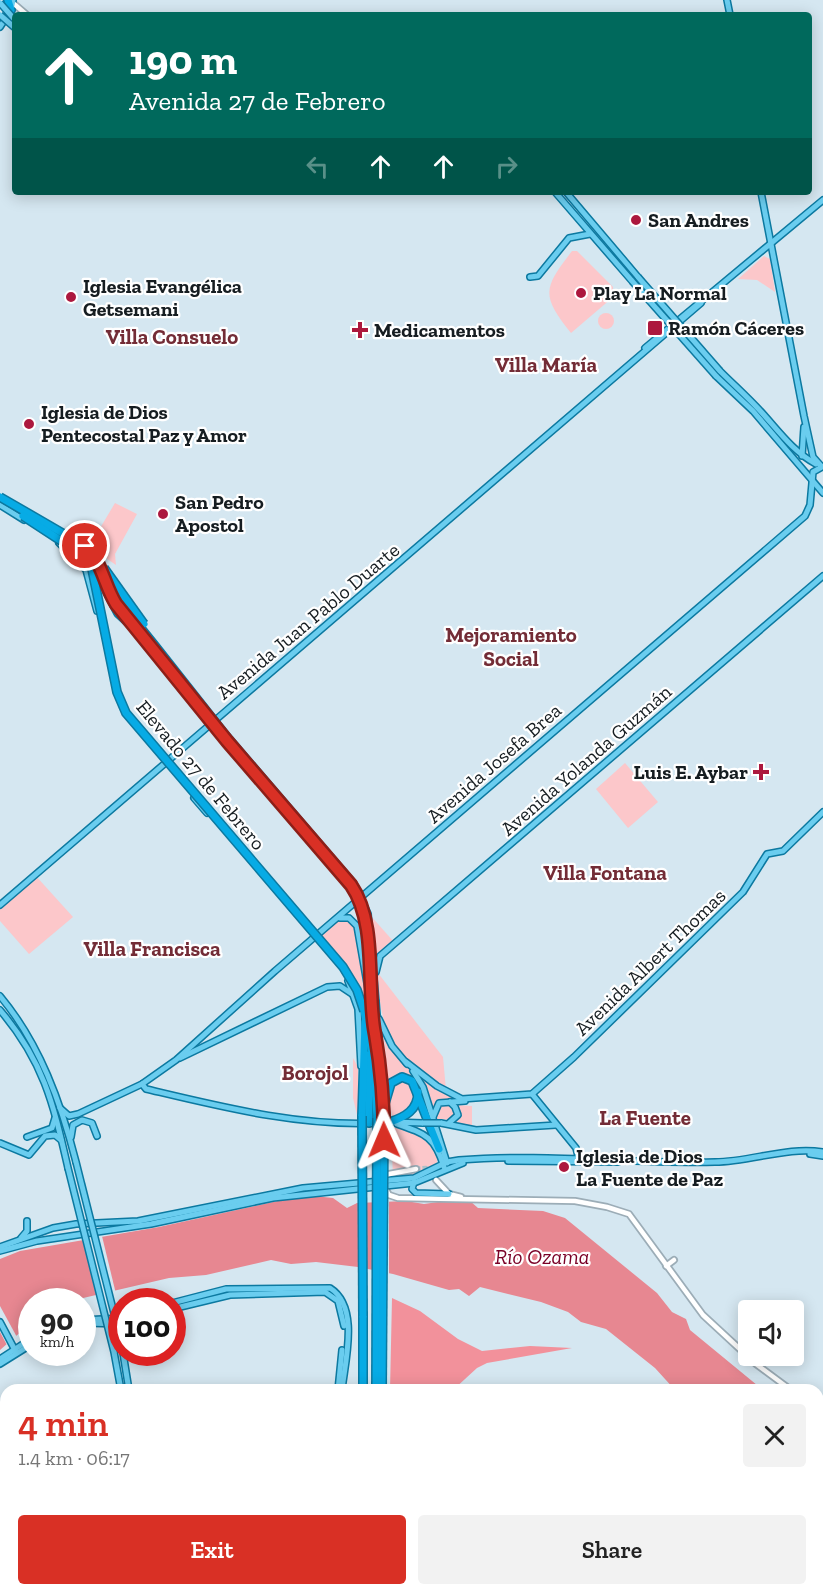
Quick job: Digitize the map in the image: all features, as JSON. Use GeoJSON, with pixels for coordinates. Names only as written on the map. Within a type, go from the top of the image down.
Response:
{"type":"FeatureCollection","features":[{"type":"Feature","properties":{"kind":"highway"},"geometry":{"type":"LineString","coordinates":[[0,495],[64,534],[91,554],[101,564],[147,627]]}},
{"type":"Feature","properties":{"kind":"highway","name":"Elevado 27 de Febrero"},"geometry":{"type":"LineString","coordinates":[[0,503],[50,532],[81,555],[92,569],[117,692],[126,713],[343,967],[357,990],[365,1014],[373,1022]]}},
{"type":"Feature","properties":{"kind":"highway"},"geometry":{"type":"LineString","coordinates":[[50,532],[80,556],[88,566],[96,588],[101,617]]}},
{"type":"Feature","properties":{"kind":"highway"},"geometry":{"type":"LineString","coordinates":[[91,554],[126,610],[227,737],[353,884],[367,914],[384,1117],[382,1384]]}},
{"type":"Feature","properties":{"kind":"highway"},"geometry":{"type":"LineString","coordinates":[[104,583],[118,613],[155,646]]}},
{"type":"Feature","properties":{"kind":"highway"},"geometry":{"type":"LineString","coordinates":[[369,1123],[375,1006]]}},
{"type":"Feature","properties":{"kind":"highway"},"geometry":{"type":"LineString","coordinates":[[363,1384],[362,1068],[365,1014]]}},
{"type":"Feature","properties":{"kind":"highway"},"geometry":{"type":"LineString","coordinates":[[373,1022],[384,1117]]}},
{"type":"Feature","properties":{"kind":"highway"},"geometry":{"type":"LineString","coordinates":[[376,1384],[384,1117],[388,1089],[395,1079],[406,1077],[412,1081],[440,1148]]}},
{"type":"Feature","properties":{"kind":"highway"},"geometry":{"type":"LineString","coordinates":[[384,1117],[411,1112],[418,1100],[417,1090]]}},
{"type":"Feature","properties":{"kind":"main road"},"geometry":{"type":"LineString","coordinates":[[0,3],[12,17]]}},
{"type":"Feature","properties":{"kind":"main road"},"geometry":{"type":"LineString","coordinates":[[1,24],[11,3]]}},
{"type":"Feature","properties":{"kind":"main road"},"geometry":{"type":"LineString","coordinates":[[0,15],[12,25]]}},
{"type":"Feature","properties":{"kind":"main road"},"geometry":{"type":"LineString","coordinates":[[558,195],[632,281],[753,411],[823,493]]}},
{"type":"Feature","properties":{"kind":"main road"},"geometry":{"type":"LineString","coordinates":[[569,195],[718,374],[738,387],[802,457],[823,467]]}},
{"type":"Feature","properties":{"kind":"main road"},"geometry":{"type":"LineString","coordinates":[[762,195],[813,457],[823,467]]}},
{"type":"Feature","properties":{"kind":"main road","name":"Avenida Juan Pablo Duarte"},"geometry":{"type":"LineString","coordinates":[[0,904],[823,200]]}},
{"type":"Feature","properties":{"kind":"main road"},"geometry":{"type":"LineString","coordinates":[[530,277],[537,276],[568,238],[590,234]]}},
{"type":"Feature","properties":{"kind":"main road"},"geometry":{"type":"LineString","coordinates":[[802,466],[804,416]]}},
{"type":"Feature","properties":{"kind":"main road"},"geometry":{"type":"LineString","coordinates":[[789,444],[800,446],[803,439]]}},
{"type":"Feature","properties":{"kind":"main road"},"geometry":{"type":"LineString","coordinates":[[811,480],[813,472],[823,467]]}},
{"type":"Feature","properties":{"kind":"main road","name":"Avenida Josefa Brea"},"geometry":{"type":"LineString","coordinates":[[176,1060],[266,978],[791,531],[806,516],[810,505],[811,480]]}},
{"type":"Feature","properties":{"kind":"main road"},"geometry":{"type":"LineString","coordinates":[[0,495],[85,546],[96,560],[104,583],[116,604],[361,898],[369,915],[375,972],[373,1022]]}},
{"type":"Feature","properties":{"kind":"main road"},"geometry":{"type":"LineString","coordinates":[[0,503],[56,540],[78,559],[86,570],[101,617],[118,702],[165,763],[344,970],[355,998],[362,1068]]}},
{"type":"Feature","properties":{"kind":"main road","name":"Avenida Yolanda Guzmán"},"geometry":{"type":"LineString","coordinates":[[375,972],[380,956],[823,576]]}},
{"type":"Feature","properties":{"kind":"main road","name":"Avenida Albert Thomas"},"geometry":{"type":"LineString","coordinates":[[532,1094],[574,1057],[743,892],[767,854],[783,851],[823,812]]}},
{"type":"Feature","properties":{"kind":"main road"},"geometry":{"type":"LineString","coordinates":[[361,898],[373,1022],[423,1087],[446,1166]]}},
{"type":"Feature","properties":{"kind":"main road"},"geometry":{"type":"LineString","coordinates":[[332,923],[345,917],[353,920],[357,926],[378,1045]]}},
{"type":"Feature","properties":{"kind":"main road"},"geometry":{"type":"LineString","coordinates":[[60,1108],[69,1116],[144,1086],[176,1060],[327,987],[340,986],[355,998]]}},
{"type":"Feature","properties":{"kind":"main road"},"geometry":{"type":"LineString","coordinates":[[0,996],[31,1040],[47,1072],[72,1144],[108,1289]]}},
{"type":"Feature","properties":{"kind":"main road"},"geometry":{"type":"LineString","coordinates":[[0,1010],[22,1037],[38,1066],[56,1116],[120,1384]]}},
{"type":"Feature","properties":{"kind":"main road"},"geometry":{"type":"LineString","coordinates":[[406,1062],[446,1091],[462,1099],[476,1099]]}},
{"type":"Feature","properties":{"kind":"main road"},"geometry":{"type":"LineString","coordinates":[[144,1086],[197,1103],[314,1122],[369,1123],[384,1117],[423,1123],[449,1123],[476,1130],[556,1125]]}},
{"type":"Feature","properties":{"kind":"main road"},"geometry":{"type":"LineString","coordinates":[[433,1121],[436,1106],[448,1102],[532,1094],[576,1148],[579,1159]]}},
{"type":"Feature","properties":{"kind":"main road"},"geometry":{"type":"LineString","coordinates":[[448,1102],[455,1107],[458,1115],[449,1123]]}},
{"type":"Feature","properties":{"kind":"main road"},"geometry":{"type":"LineString","coordinates":[[27,1137],[52,1128],[56,1116]]}},
{"type":"Feature","properties":{"kind":"main road"},"geometry":{"type":"LineString","coordinates":[[384,1117],[430,1138],[440,1148],[459,1160]]}},
{"type":"Feature","properties":{"kind":"main road"},"geometry":{"type":"LineString","coordinates":[[72,1144],[71,1131],[78,1120],[85,1120],[92,1124],[97,1136]]}},
{"type":"Feature","properties":{"kind":"main road"},"geometry":{"type":"LineString","coordinates":[[0,1143],[29,1155],[45,1136],[55,1135],[62,1142]]}},
{"type":"Feature","properties":{"kind":"main road"},"geometry":{"type":"LineString","coordinates":[[18,1240],[63,1227],[154,1219],[303,1190],[414,1181],[459,1160],[579,1159],[730,1165],[787,1155],[823,1154]]}},
{"type":"Feature","properties":{"kind":"main road"},"geometry":{"type":"LineString","coordinates":[[446,1166],[483,1161],[579,1159]]}},
{"type":"Feature","properties":{"kind":"main road"},"geometry":{"type":"LineString","coordinates":[[414,1181],[412,1189],[416,1193],[449,1194]]}},
{"type":"Feature","properties":{"kind":"main road"},"geometry":{"type":"LineString","coordinates":[[0,1249],[151,1224],[303,1190]]}},
{"type":"Feature","properties":{"kind":"main road"},"geometry":{"type":"LineString","coordinates":[[0,1249],[25,1235],[27,1221]]}},
{"type":"Feature","properties":{"kind":"main road"},"geometry":{"type":"LineString","coordinates":[[62,1238],[66,1234],[63,1227]]}},
{"type":"Feature","properties":{"kind":"main road"},"geometry":{"type":"LineString","coordinates":[[186,1299],[226,1289],[330,1288],[341,1297],[348,1328],[341,1384]]}},
{"type":"Feature","properties":{"kind":"main road"},"geometry":{"type":"LineString","coordinates":[[186,1305],[230,1294],[330,1294],[341,1307],[345,1331],[341,1384]]}},
{"type":"Feature","properties":{"kind":"main road"},"geometry":{"type":"LineString","coordinates":[[0,1322],[14,1348]]}},
{"type":"Feature","properties":{"kind":"main road"},"geometry":{"type":"LineString","coordinates":[[0,1359],[18,1346]]}},
{"type":"Feature","properties":{"kind":"main road"},"geometry":{"type":"LineString","coordinates":[[0,1364],[14,1348],[18,1347]]}},
{"type":"Feature","properties":{"kind":"main road"},"geometry":{"type":"LineString","coordinates":[[125,1366],[128,1384]]}},
{"type":"Feature","properties":{"kind":"street"},"geometry":{"type":"LineString","coordinates":[[416,1169],[387,1173],[381,1184],[389,1195],[399,1198],[589,1202],[629,1214],[703,1315],[756,1364],[783,1384]]}},
{"type":"Feature","properties":{"kind":"street"},"geometry":{"type":"LineString","coordinates":[[436,1180],[449,1194],[464,1198]]}},
{"type":"Feature","properties":{"kind":"street"},"geometry":{"type":"LineString","coordinates":[[666,1266],[674,1260]]}},
{"type":"Feature","properties":{"kind":"shaded area","name":"Play La Normal"},"geometry":{"type":"Polygon","coordinates":[[[572,251],[577,251],[613,287],[612,298],[571,333],[554,309],[549,291],[556,274],[572,251]]]}},
{"type":"Feature","properties":{"kind":"shaded area"},"geometry":{"type":"Polygon","coordinates":[[[764,256],[770,259],[775,292],[757,280],[738,279],[764,256]]]}},
{"type":"Feature","properties":{"kind":"shaded area"},"geometry":{"type":"Polygon","coordinates":[[[606,313],[612,315],[614,321],[612,327],[606,329],[600,327],[598,321],[600,315],[606,313]]]}},
{"type":"Feature","properties":{"kind":"shaded area"},"geometry":{"type":"Polygon","coordinates":[[[115,503],[137,514],[115,554],[116,565],[90,545],[115,503]]]}},
{"type":"Feature","properties":{"kind":"shaded area"},"geometry":{"type":"Polygon","coordinates":[[[625,763],[658,802],[628,828],[596,789],[625,763]]]}},
{"type":"Feature","properties":{"kind":"shaded area"},"geometry":{"type":"Polygon","coordinates":[[[35,875],[73,917],[29,954],[0,921],[0,905],[35,875]]]}},
{"type":"Feature","properties":{"kind":"shaded area"},"geometry":{"type":"Polygon","coordinates":[[[370,915],[394,942],[378,955],[375,952],[370,915]]]}},
{"type":"Feature","properties":{"kind":"shaded area"},"geometry":{"type":"Polygon","coordinates":[[[341,919],[352,921],[357,932],[370,1021],[363,996],[357,985],[345,965],[321,935],[341,919]]]}},
{"type":"Feature","properties":{"kind":"shaded area"},"geometry":{"type":"Polygon","coordinates":[[[378,973],[443,1057],[446,1090],[414,1066],[393,1042],[382,1013],[378,973]]]}},
{"type":"Feature","properties":{"kind":"shaded area"},"geometry":{"type":"Polygon","coordinates":[[[384,1039],[415,1075],[430,1117],[411,1076],[400,1074],[388,1081],[384,1039]]]}},
{"type":"Feature","properties":{"kind":"shaded area"},"geometry":{"type":"Polygon","coordinates":[[[353,1058],[358,1067],[358,1119],[353,1098],[353,1058]]]}},
{"type":"Feature","properties":{"kind":"shaded area"},"geometry":{"type":"Polygon","coordinates":[[[418,1074],[438,1091],[457,1100],[438,1102],[432,1110],[418,1074]]]}},
{"type":"Feature","properties":{"kind":"shaded area"},"geometry":{"type":"Polygon","coordinates":[[[403,1079],[410,1081],[414,1099],[409,1109],[392,1118],[390,1100],[394,1082],[403,1079]]]}},
{"type":"Feature","properties":{"kind":"shaded area"},"geometry":{"type":"Polygon","coordinates":[[[449,1103],[455,1112],[453,1120],[436,1119],[435,1113],[440,1105],[449,1103]]]}},
{"type":"Feature","properties":{"kind":"shaded area"},"geometry":{"type":"Polygon","coordinates":[[[457,1105],[472,1106],[472,1128],[457,1122],[460,1117],[457,1105]]]}},
{"type":"Feature","properties":{"kind":"shaded area"},"geometry":{"type":"Polygon","coordinates":[[[391,1127],[417,1134],[431,1143],[437,1157],[436,1166],[421,1175],[393,1178],[391,1127]]]}},
{"type":"Feature","properties":{"kind":"shaded area"},"geometry":{"type":"Polygon","coordinates":[[[392,1298],[420,1311],[458,1339],[482,1351],[530,1346],[572,1348],[487,1363],[477,1368],[460,1384],[390,1384],[392,1298]]]}},
{"type":"Feature","properties":{"kind":"water","name":"Río Ozama"},"geometry":{"type":"Polygon","coordinates":[[[305,1195],[333,1198],[347,1208],[357,1203],[406,1201],[424,1204],[459,1199],[470,1201],[478,1208],[543,1211],[565,1218],[657,1293],[672,1312],[686,1319],[690,1330],[756,1384],[670,1384],[655,1368],[606,1329],[581,1322],[568,1312],[541,1302],[480,1287],[469,1296],[459,1289],[449,1290],[393,1274],[316,1262],[291,1264],[271,1260],[206,1275],[169,1278],[126,1288],[108,1288],[108,1292],[96,1295],[96,1288],[18,1288],[18,1334],[0,1350],[0,1259],[20,1251],[159,1227],[305,1195]]]}},
{"type":"Feature","properties":{"kind":"pier"},"geometry":{"type":"Polygon","coordinates":[[[389,1199],[389,1276],[375,1273],[375,1200],[389,1199]]]}},
{"type":"Feature","properties":{"kind":"pier"},"geometry":{"type":"Polygon","coordinates":[[[358,1200],[367,1200],[367,1272],[358,1270],[358,1200]]]}},
{"type":"Feature","properties":{"kind":"pier"},"geometry":{"type":"Polygon","coordinates":[[[101,1232],[115,1288],[108,1288],[108,1295],[97,1297],[83,1238],[101,1232]]]}},
{"type":"Feature","properties":{"kind":"pier"},"geometry":{"type":"Polygon","coordinates":[[[0,1306],[18,1339],[8,1347],[0,1332],[0,1306]]]}},
{"type":"Feature","properties":{"kind":"tunnel"},"geometry":{"type":"LineString","coordinates":[[416,1169],[426,1168],[433,1172]]}},
{"type":"Feature","properties":{"kind":"place","name":"San Andres"},"geometry":{"type":"Point","coordinates":[636,220]}},
{"type":"Feature","properties":{"kind":"place","name":"Play La Normal"},"geometry":{"type":"Point","coordinates":[581,293]}},
{"type":"Feature","properties":{"kind":"place","name":"Iglesia Evangélica Getsemani"},"geometry":{"type":"Point","coordinates":[71,297]}},
{"type":"Feature","properties":{"kind":"place","name":"Ramón Cáceres"},"geometry":{"type":"Point","coordinates":[655,328]}},
{"type":"Feature","properties":{"kind":"place","name":"Medicamentos"},"geometry":{"type":"Point","coordinates":[360,330]}},
{"type":"Feature","properties":{"kind":"place","name":"Iglesia de Dios Pentecostal Paz y Amor"},"geometry":{"type":"Point","coordinates":[29,424]}},
{"type":"Feature","properties":{"kind":"place","name":"San Pedro Apostol"},"geometry":{"type":"Point","coordinates":[163,514]}},
{"type":"Feature","properties":{"kind":"place","name":"Luis E. Aybar"},"geometry":{"type":"Point","coordinates":[761,772]}},
{"type":"Feature","properties":{"kind":"place","name":"Iglesia de Dios La Fuente de Paz"},"geometry":{"type":"Point","coordinates":[564,1167]}},
{"type":"Feature","properties":{"kind":"district","name":"Villa Consuelo"},"geometry":{"type":"Point","coordinates":[172,336]}},
{"type":"Feature","properties":{"kind":"district","name":"Villa María"},"geometry":{"type":"Point","coordinates":[546,364]}},
{"type":"Feature","properties":{"kind":"district","name":"Mejoramiento Social"},"geometry":{"type":"Point","coordinates":[511,646]}},
{"type":"Feature","properties":{"kind":"district","name":"Villa Fontana"},"geometry":{"type":"Point","coordinates":[605,872]}},
{"type":"Feature","properties":{"kind":"district","name":"Villa Francisca"},"geometry":{"type":"Point","coordinates":[152,948]}},
{"type":"Feature","properties":{"kind":"district","name":"Borojol"},"geometry":{"type":"Point","coordinates":[315,1072]}},
{"type":"Feature","properties":{"kind":"district","name":"La Fuente"},"geometry":{"type":"Point","coordinates":[645,1117]}},
{"type":"Feature","properties":{"kind":"route"},"geometry":{"type":"LineString","coordinates":[[85,546],[96,560],[104,583],[116,604],[227,741],[351,885],[360,899],[365,921],[375,1034],[378,1045],[384,1140]]}}]}
